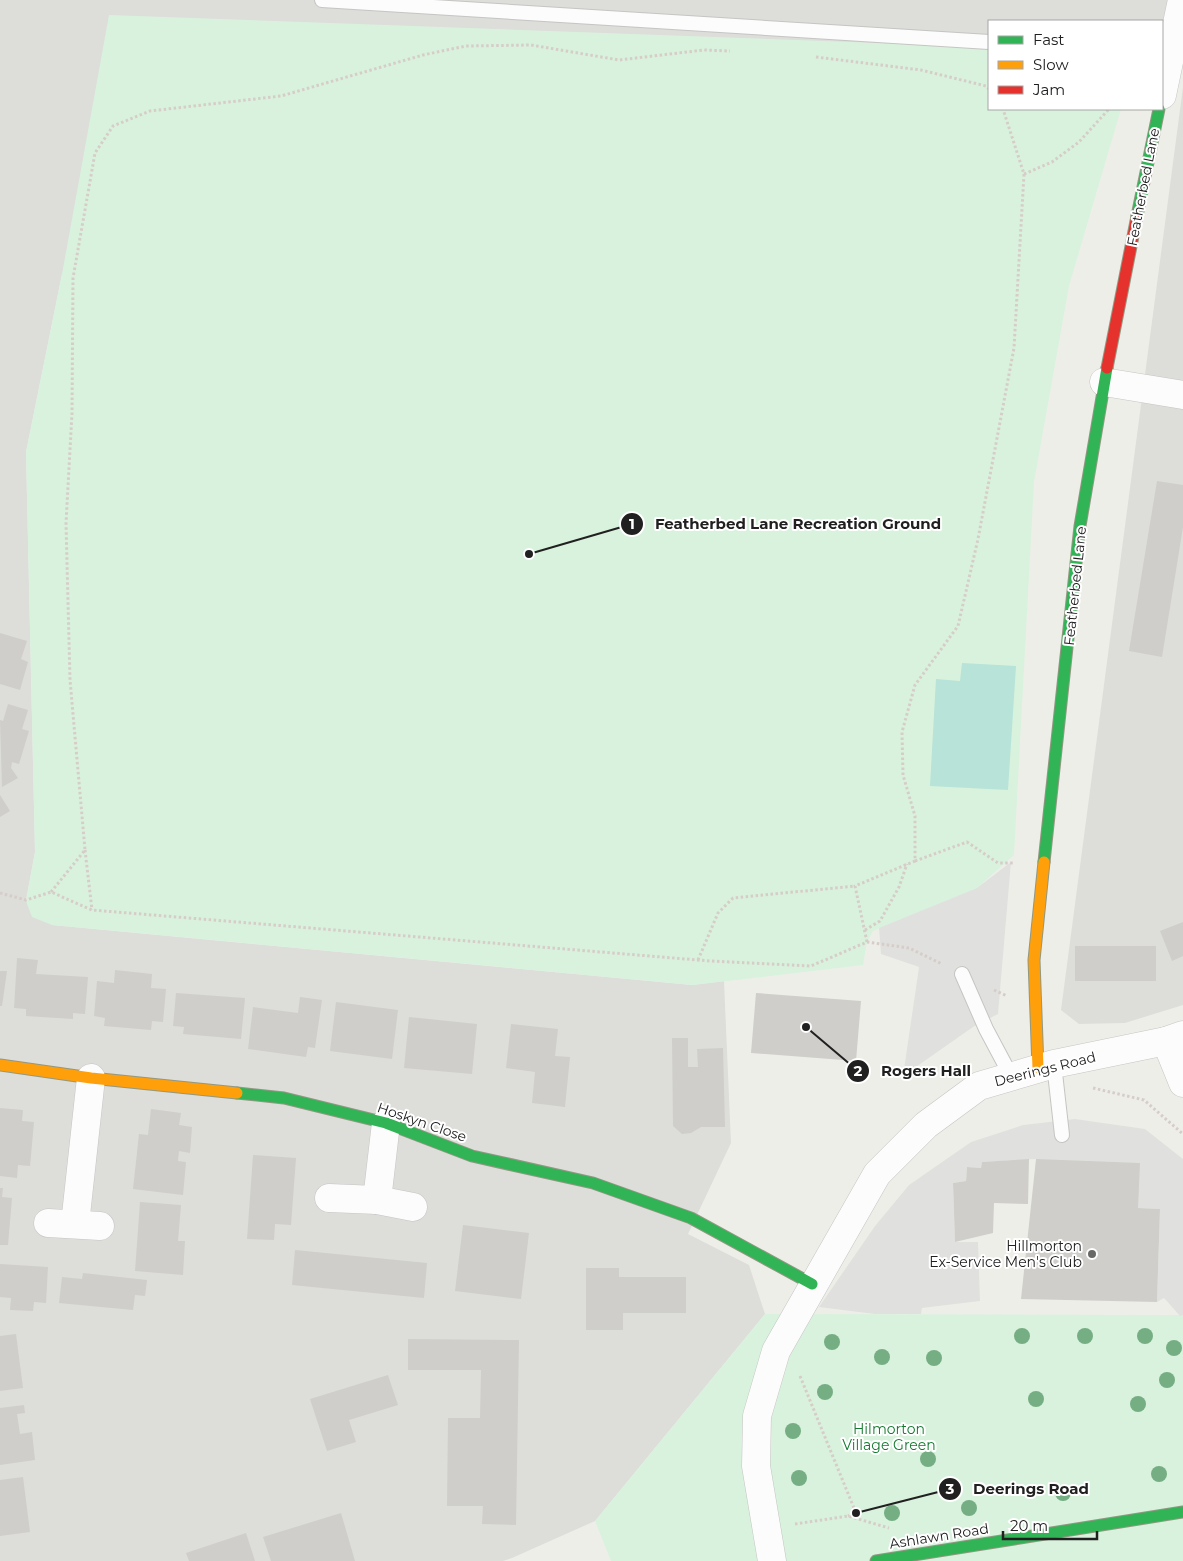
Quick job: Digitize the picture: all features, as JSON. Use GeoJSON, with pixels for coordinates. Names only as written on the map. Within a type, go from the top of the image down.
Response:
{"type":"FeatureCollection","features":[{"type":"Feature","properties":{"kind":"main road","name":"Featherbed Lane"},"geometry":{"type":"LineString","coordinates":[[1050,1074],[1036,1011],[1034,960],[1080,526],[1104,382],[1159,110]]}},
{"type":"Feature","properties":{"kind":"main road","name":"Hoskyn Close"},"geometry":{"type":"LineString","coordinates":[[0,1064],[91,1078],[284,1098],[386,1123],[472,1156],[593,1183],[691,1218],[812,1284]]}},
{"type":"Feature","properties":{"kind":"main road","name":"Ashlawn Road"},"geometry":{"type":"LineString","coordinates":[[876,1561],[985,1553],[1183,1512]]}},
{"type":"Feature","properties":{"kind":"street"},"geometry":{"type":"LineString","coordinates":[[1163,84],[1166,52],[1182,0]]}},
{"type":"Feature","properties":{"kind":"street"},"geometry":{"type":"LineString","coordinates":[[1104,382],[1183,395]]}},
{"type":"Feature","properties":{"kind":"street"},"geometry":{"type":"LineString","coordinates":[[1174,1038],[1183,1083]]}},
{"type":"Feature","properties":{"kind":"street","name":"Deerings Road"},"geometry":{"type":"LineString","coordinates":[[772,1561],[756,1466],[757,1416],[776,1351],[812,1284],[877,1174],[926,1124],[979,1086],[1011,1076],[1050,1074],[1174,1038]]}},
{"type":"Feature","properties":{"kind":"street"},"geometry":{"type":"LineString","coordinates":[[48,1223],[88,1225],[91,1078]]}},
{"type":"Feature","properties":{"kind":"street"},"geometry":{"type":"LineString","coordinates":[[377,1200],[386,1123]]}},
{"type":"Feature","properties":{"kind":"street"},"geometry":{"type":"LineString","coordinates":[[329,1198],[377,1200],[413,1206]]}},
{"type":"Feature","properties":{"kind":"lane"},"geometry":{"type":"LineString","coordinates":[[322,0],[988,42]]}},
{"type":"Feature","properties":{"kind":"lane"},"geometry":{"type":"LineString","coordinates":[[962,974],[986,1029],[1011,1076]]}},
{"type":"Feature","properties":{"kind":"lane"},"geometry":{"type":"LineString","coordinates":[[1050,1074],[1062,1135]]}},
{"type":"Feature","properties":{"kind":"path"},"geometry":{"type":"LineString","coordinates":[[92,910],[70,680],[66,523],[72,413],[73,278],[95,153],[113,126],[150,111],[281,96],[424,55],[466,46],[531,45],[619,60],[704,50],[732,51]]}},
{"type":"Feature","properties":{"kind":"path"},"geometry":{"type":"LineString","coordinates":[[808,56],[921,70],[988,88]]}},
{"type":"Feature","properties":{"kind":"path"},"geometry":{"type":"LineString","coordinates":[[915,861],[915,816],[903,775],[902,732],[915,685],[958,626],[978,539],[1014,348],[1024,174],[1003,110]]}},
{"type":"Feature","properties":{"kind":"path"},"geometry":{"type":"LineString","coordinates":[[1024,174],[1052,162],[1079,142],[1107,110]]}},
{"type":"Feature","properties":{"kind":"path"},"geometry":{"type":"LineString","coordinates":[[698,960],[718,913],[733,898],[855,886],[907,864],[968,842],[998,863],[1045,862]]}},
{"type":"Feature","properties":{"kind":"path"},"geometry":{"type":"LineString","coordinates":[[0,893],[26,900],[51,892],[85,850]]}},
{"type":"Feature","properties":{"kind":"path"},"geometry":{"type":"LineString","coordinates":[[865,930],[880,921],[900,887],[907,864]]}},
{"type":"Feature","properties":{"kind":"path"},"geometry":{"type":"LineString","coordinates":[[855,886],[867,942]]}},
{"type":"Feature","properties":{"kind":"path"},"geometry":{"type":"LineString","coordinates":[[51,892],[92,910],[698,960],[811,966],[867,942],[909,948],[1036,1011]]}},
{"type":"Feature","properties":{"kind":"path"},"geometry":{"type":"LineString","coordinates":[[1050,1074],[1091,1088],[1144,1100],[1183,1134]]}},
{"type":"Feature","properties":{"kind":"path"},"geometry":{"type":"LineString","coordinates":[[788,1520],[795,1524],[848,1516],[856,1513],[796,1370]]}},
{"type":"Feature","properties":{"kind":"path"},"geometry":{"type":"LineString","coordinates":[[848,1516],[897,1530]]}},
{"type":"Feature","properties":{"kind":"shaded area"},"geometry":{"type":"Polygon","coordinates":[[[0,0],[1183,0],[1163,50],[1163,20],[988,20],[988,47],[62,274],[26,452],[35,852],[26,900],[52,925],[692,985],[724,981],[731,1143],[688,1234],[749,1265],[765,1314],[595,1521],[503,1561],[0,1561],[0,0]]]}},
{"type":"Feature","properties":{"kind":"shaded area"},"geometry":{"type":"Polygon","coordinates":[[[1183,87],[1183,1005],[1125,1023],[1079,1024],[1061,1010],[1183,87]]]}},
{"type":"Feature","properties":{"kind":"shaded area"},"geometry":{"type":"Polygon","coordinates":[[[962,663],[1016,666],[1008,790],[930,786],[936,679],[960,681],[962,663]]]}},
{"type":"Feature","properties":{"kind":"shaded area"},"geometry":{"type":"Polygon","coordinates":[[[1011,862],[998,1014],[973,1027],[903,1076],[919,967],[881,954],[879,928],[977,888],[1011,862]]]}},
{"type":"Feature","properties":{"kind":"shaded area"},"geometry":{"type":"Polygon","coordinates":[[[1075,1119],[1145,1129],[1183,1159],[1183,1315],[1180,1316],[1164,1298],[1157,1302],[1160,1209],[1138,1208],[1036,1159],[982,1162],[981,1168],[967,1167],[966,1181],[953,1183],[955,1242],[978,1242],[980,1301],[922,1308],[921,1314],[875,1314],[819,1307],[875,1226],[909,1185],[971,1142],[1023,1125],[1075,1119]]]}},
{"type":"Feature","properties":{"kind":"green space"},"geometry":{"type":"Polygon","coordinates":[[[109,15],[988,47],[988,110],[1121,110],[1069,286],[1034,482],[1014,855],[977,888],[873,931],[867,942],[863,965],[693,985],[52,925],[32,917],[26,901],[35,852],[26,452],[62,274],[109,15]]]}},
{"type":"Feature","properties":{"kind":"green space","name":"Hilmorton Village Green"},"geometry":{"type":"Polygon","coordinates":[[[765,1314],[1183,1315],[1183,1561],[611,1561],[595,1521],[765,1314]]]}},
{"type":"Feature","properties":{"kind":"building"},"geometry":{"type":"Polygon","coordinates":[[[1157,481],[1183,485],[1183,527],[1162,657],[1129,651],[1157,481]]]}},
{"type":"Feature","properties":{"kind":"building"},"geometry":{"type":"Polygon","coordinates":[[[0,633],[27,641],[21,659],[28,662],[20,690],[0,684],[0,633]]]}},
{"type":"Feature","properties":{"kind":"building"},"geometry":{"type":"Polygon","coordinates":[[[8,704],[28,710],[22,729],[29,731],[19,764],[12,762],[11,768],[18,778],[2,787],[0,720],[3,721],[8,704]]]}},
{"type":"Feature","properties":{"kind":"building"},"geometry":{"type":"Polygon","coordinates":[[[0,795],[10,811],[0,817],[0,795]]]}},
{"type":"Feature","properties":{"kind":"building"},"geometry":{"type":"Polygon","coordinates":[[[1183,922],[1183,956],[1172,961],[1160,931],[1183,922]]]}},
{"type":"Feature","properties":{"kind":"building"},"geometry":{"type":"Polygon","coordinates":[[[1075,946],[1156,946],[1156,981],[1075,981],[1075,946]]]}},
{"type":"Feature","properties":{"kind":"building"},"geometry":{"type":"Polygon","coordinates":[[[17,958],[38,960],[36,974],[88,977],[85,1014],[73,1013],[73,1019],[26,1016],[26,1009],[14,1008],[17,958]]]}},
{"type":"Feature","properties":{"kind":"building"},"geometry":{"type":"Polygon","coordinates":[[[115,970],[152,974],[151,988],[166,989],[163,1022],[152,1021],[151,1030],[104,1026],[105,1018],[94,1016],[97,981],[114,983],[115,970]]]}},
{"type":"Feature","properties":{"kind":"building"},"geometry":{"type":"Polygon","coordinates":[[[0,971],[7,971],[2,1006],[0,1006],[0,971]]]}},
{"type":"Feature","properties":{"kind":"building"},"geometry":{"type":"Polygon","coordinates":[[[176,993],[245,998],[241,1039],[183,1034],[184,1027],[173,1026],[176,993]]]}},
{"type":"Feature","properties":{"kind":"building"},"geometry":{"type":"Polygon","coordinates":[[[756,993],[861,1001],[856,1061],[751,1053],[756,993]]]}},
{"type":"Feature","properties":{"kind":"building"},"geometry":{"type":"Polygon","coordinates":[[[300,997],[322,1000],[315,1048],[308,1047],[306,1057],[248,1049],[253,1007],[298,1013],[300,997]]]}},
{"type":"Feature","properties":{"kind":"building"},"geometry":{"type":"Polygon","coordinates":[[[336,1002],[398,1010],[392,1059],[330,1051],[336,1002]]]}},
{"type":"Feature","properties":{"kind":"building"},"geometry":{"type":"Polygon","coordinates":[[[409,1017],[477,1024],[472,1074],[404,1068],[409,1017]]]}},
{"type":"Feature","properties":{"kind":"building"},"geometry":{"type":"Polygon","coordinates":[[[511,1024],[558,1029],[555,1056],[570,1057],[565,1107],[532,1103],[535,1072],[506,1068],[511,1024]]]}},
{"type":"Feature","properties":{"kind":"building"},"geometry":{"type":"Polygon","coordinates":[[[672,1038],[688,1038],[688,1067],[698,1067],[697,1049],[723,1048],[725,1127],[701,1127],[691,1133],[682,1134],[673,1126],[672,1038]]]}},
{"type":"Feature","properties":{"kind":"building"},"geometry":{"type":"Polygon","coordinates":[[[0,1108],[23,1110],[22,1121],[34,1122],[30,1166],[18,1165],[17,1178],[0,1176],[0,1108]]]}},
{"type":"Feature","properties":{"kind":"building"},"geometry":{"type":"Polygon","coordinates":[[[151,1109],[181,1113],[179,1125],[192,1127],[190,1153],[179,1151],[178,1161],[186,1162],[183,1195],[133,1189],[139,1134],[148,1135],[151,1109]]]}},
{"type":"Feature","properties":{"kind":"building"},"geometry":{"type":"Polygon","coordinates":[[[253,1155],[296,1158],[291,1225],[275,1224],[274,1240],[247,1239],[253,1155]]]}},
{"type":"Feature","properties":{"kind":"building"},"geometry":{"type":"Polygon","coordinates":[[[1029,1159],[1028,1204],[994,1203],[993,1233],[955,1242],[953,1183],[966,1181],[967,1167],[981,1168],[982,1162],[1029,1159]]]}},
{"type":"Feature","properties":{"kind":"building","name":"Hillmorton Ex-Service Men's Club"},"geometry":{"type":"Polygon","coordinates":[[[1036,1159],[1140,1163],[1138,1208],[1160,1209],[1157,1302],[1021,1299],[1036,1159]]]}},
{"type":"Feature","properties":{"kind":"building"},"geometry":{"type":"Polygon","coordinates":[[[0,1188],[3,1188],[2,1197],[12,1198],[8,1245],[0,1245],[0,1188]]]}},
{"type":"Feature","properties":{"kind":"building"},"geometry":{"type":"Polygon","coordinates":[[[140,1202],[181,1205],[178,1241],[185,1241],[183,1275],[135,1271],[140,1202]]]}},
{"type":"Feature","properties":{"kind":"building"},"geometry":{"type":"Polygon","coordinates":[[[463,1225],[529,1233],[521,1299],[455,1291],[463,1225]]]}},
{"type":"Feature","properties":{"kind":"building"},"geometry":{"type":"Polygon","coordinates":[[[295,1250],[427,1263],[424,1298],[292,1285],[295,1250]]]}},
{"type":"Feature","properties":{"kind":"building"},"geometry":{"type":"Polygon","coordinates":[[[0,1264],[48,1267],[46,1303],[34,1302],[33,1311],[10,1310],[11,1298],[0,1297],[0,1264]]]}},
{"type":"Feature","properties":{"kind":"building"},"geometry":{"type":"Polygon","coordinates":[[[586,1268],[619,1268],[619,1277],[686,1277],[686,1313],[623,1313],[623,1330],[586,1330],[586,1268]]]}},
{"type":"Feature","properties":{"kind":"building"},"geometry":{"type":"Polygon","coordinates":[[[83,1273],[147,1280],[145,1296],[135,1295],[133,1310],[59,1303],[62,1277],[82,1279],[83,1273]]]}},
{"type":"Feature","properties":{"kind":"building"},"geometry":{"type":"Polygon","coordinates":[[[16,1334],[23,1388],[0,1391],[0,1336],[16,1334]]]}},
{"type":"Feature","properties":{"kind":"building"},"geometry":{"type":"Polygon","coordinates":[[[408,1339],[519,1340],[516,1525],[482,1524],[483,1506],[447,1506],[448,1418],[480,1418],[481,1370],[408,1370],[408,1339]]]}},
{"type":"Feature","properties":{"kind":"building"},"geometry":{"type":"Polygon","coordinates":[[[388,1375],[398,1405],[349,1420],[356,1442],[327,1451],[310,1399],[388,1375]]]}},
{"type":"Feature","properties":{"kind":"building"},"geometry":{"type":"Polygon","coordinates":[[[24,1405],[25,1413],[17,1414],[20,1434],[32,1432],[35,1460],[0,1465],[0,1408],[24,1405]]]}},
{"type":"Feature","properties":{"kind":"building"},"geometry":{"type":"Polygon","coordinates":[[[23,1477],[30,1532],[0,1536],[0,1480],[23,1477]]]}},
{"type":"Feature","properties":{"kind":"building"},"geometry":{"type":"Polygon","coordinates":[[[341,1513],[355,1561],[271,1561],[263,1537],[341,1513]]]}},
{"type":"Feature","properties":{"kind":"building"},"geometry":{"type":"Polygon","coordinates":[[[246,1533],[255,1561],[189,1561],[186,1553],[246,1533]]]}},
{"type":"Feature","properties":{"kind":"traffic: fast"},"geometry":{"type":"LineString","coordinates":[[1137,216],[1159,110]]}},
{"type":"Feature","properties":{"kind":"traffic: fast"},"geometry":{"type":"LineString","coordinates":[[1044,862],[1080,526],[1107,368]]}},
{"type":"Feature","properties":{"kind":"traffic: fast"},"geometry":{"type":"LineString","coordinates":[[237,1093],[284,1098],[386,1123],[472,1156],[593,1183],[691,1218],[812,1284]]}},
{"type":"Feature","properties":{"kind":"traffic: fast"},"geometry":{"type":"LineString","coordinates":[[876,1561],[1183,1512]]}},
{"type":"Feature","properties":{"kind":"traffic: slow"},"geometry":{"type":"LineString","coordinates":[[1038,1068],[1034,960],[1044,862]]}},
{"type":"Feature","properties":{"kind":"traffic: slow"},"geometry":{"type":"LineString","coordinates":[[0,1065],[91,1078],[237,1093]]}},
{"type":"Feature","properties":{"kind":"traffic: jam"},"geometry":{"type":"LineString","coordinates":[[1107,368],[1137,216]]}},
{"type":"Feature","properties":{"kind":"place","name":"Featherbed Lane Recreation Ground"},"geometry":{"type":"Point","coordinates":[529,554]}},
{"type":"Feature","properties":{"kind":"place","name":"Rogers Hall"},"geometry":{"type":"Point","coordinates":[806,1027]}},
{"type":"Feature","properties":{"kind":"place","name":"Hillmorton Ex-Service Men's Club"},"geometry":{"type":"Point","coordinates":[1092,1254]}},
{"type":"Feature","properties":{"kind":"place","name":"Deerings Road"},"geometry":{"type":"Point","coordinates":[856,1513]}}]}
